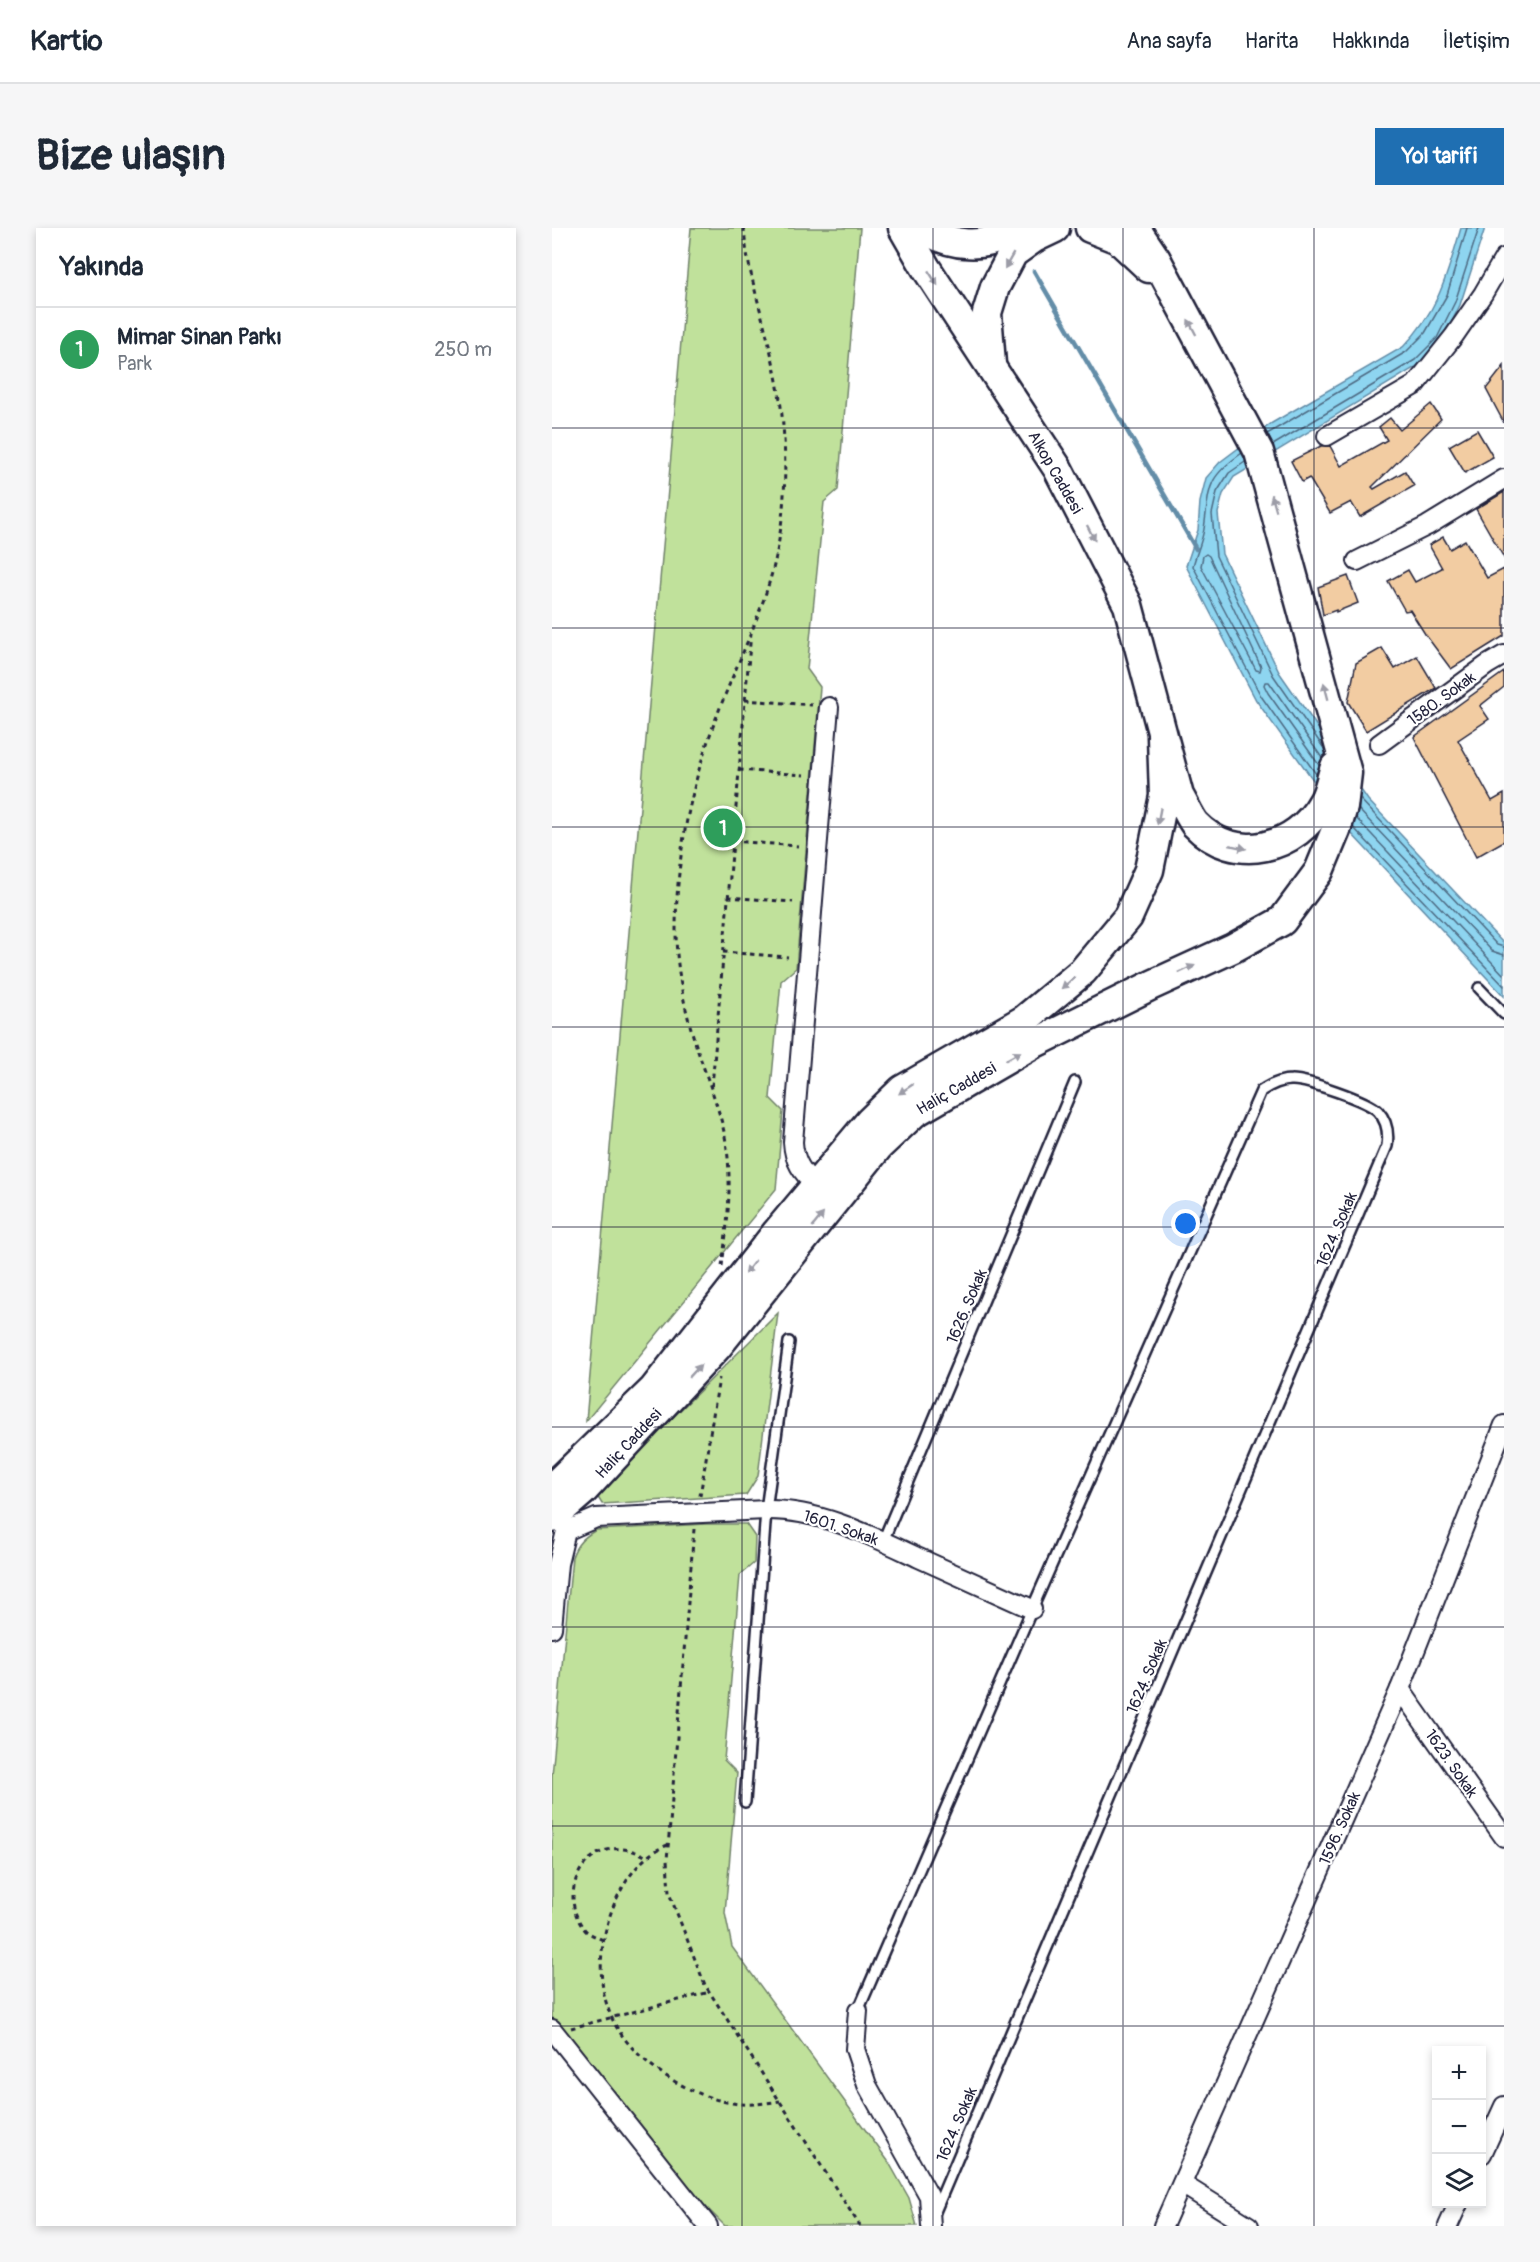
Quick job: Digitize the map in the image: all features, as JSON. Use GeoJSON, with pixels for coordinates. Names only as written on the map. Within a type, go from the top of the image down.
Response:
{"type":"FeatureCollection","features":[{"type":"Feature","properties":{"kind":"main road","name":"Alkop Caddesi"},"geometry":{"type":"LineString","coordinates":[[903,228],[926,268],[1058,469],[1128,605],[1162,737]]}},
{"type":"Feature","properties":{"kind":"main road"},"geometry":{"type":"LineString","coordinates":[[924,228],[958,244],[985,242],[1011,228]]}},
{"type":"Feature","properties":{"kind":"main road"},"geometry":{"type":"LineString","coordinates":[[991,367],[987,313],[995,288],[1013,253],[1034,238],[1055,228]]}},
{"type":"Feature","properties":{"kind":"main road"},"geometry":{"type":"LineString","coordinates":[[1090,228],[1118,239],[1171,287]]}},
{"type":"Feature","properties":{"kind":"main road"},"geometry":{"type":"LineString","coordinates":[[1136,228],[1171,287],[1260,452],[1341,747],[1324,801],[1302,830],[1277,843],[1254,849],[1236,848],[1216,839],[1195,823],[1179,796],[1162,737]]}},
{"type":"Feature","properties":{"kind":"main road","name":"Haliç Caddesi"},"geometry":{"type":"LineString","coordinates":[[552,1488],[654,1389],[870,1120],[902,1090],[1024,1020],[1083,971],[1128,917],[1149,870],[1164,796],[1162,737]]}},
{"type":"Feature","properties":{"kind":"main road","name":"Haliç Caddesi"},"geometry":{"type":"LineString","coordinates":[[557,1524],[582,1492],[710,1355],[879,1146],[914,1113],[1034,1044],[1152,985],[1233,948],[1282,921],[1318,871],[1336,830],[1343,807],[1347,773],[1341,747]]}},
{"type":"Feature","properties":{"kind":"street"},"geometry":{"type":"LineString","coordinates":[[1327,436],[1415,385],[1454,336],[1504,258]]}},
{"type":"Feature","properties":{"kind":"street"},"geometry":{"type":"LineString","coordinates":[[1357,561],[1427,526],[1504,479]]}},
{"type":"Feature","properties":{"kind":"street","name":"1580. Sokak"},"geometry":{"type":"LineString","coordinates":[[1379,744],[1486,665],[1504,655]]}},
{"type":"Feature","properties":{"kind":"street"},"geometry":{"type":"LineString","coordinates":[[816,1185],[800,1169],[794,1152],[794,1142],[830,707]]}},
{"type":"Feature","properties":{"kind":"street","name":"1596. Sokak"},"geometry":{"type":"LineString","coordinates":[[1163,2226],[1400,1689],[1504,1425]]}},
{"type":"Feature","properties":{"kind":"street","name":"1601. Sokak"},"geometry":{"type":"LineString","coordinates":[[557,1524],[596,1518],[787,1509],[805,1513],[883,1541],[1032,1609]]}},
{"type":"Feature","properties":{"kind":"street"},"geometry":{"type":"LineString","coordinates":[[552,1628],[558,1564],[557,1524]]}},
{"type":"Feature","properties":{"kind":"street","name":"1623. Sokak"},"geometry":{"type":"LineString","coordinates":[[1400,1689],[1504,1837]]}},
{"type":"Feature","properties":{"kind":"street"},"geometry":{"type":"LineString","coordinates":[[858,2012],[855,2026],[855,2049],[867,2085],[920,2176],[929,2196],[931,2222]]}},
{"type":"Feature","properties":{"kind":"street"},"geometry":{"type":"LineString","coordinates":[[553,2031],[708,2226]]}},
{"type":"Feature","properties":{"kind":"street"},"geometry":{"type":"LineString","coordinates":[[1486,2145],[1504,2106]]}},
{"type":"Feature","properties":{"kind":"street"},"geometry":{"type":"LineString","coordinates":[[1182,2184],[1249,2226]]}},
{"type":"Feature","properties":{"kind":"street"},"geometry":{"type":"LineString","coordinates":[[1448,2226],[1456,2208]]}},
{"type":"Feature","properties":{"kind":"lane"},"geometry":{"type":"LineString","coordinates":[[1479,988],[1504,1014]]}},
{"type":"Feature","properties":{"kind":"lane","name":"1624. Sokak"},"geometry":{"type":"LineString","coordinates":[[931,2222],[1387,1146],[1388,1136],[1383,1118],[1372,1106],[1296,1080],[1278,1082],[1261,1091],[1032,1609]]}},
{"type":"Feature","properties":{"kind":"lane","name":"1626. Sokak"},"geometry":{"type":"LineString","coordinates":[[883,1541],[1075,1082]]}},
{"type":"Feature","properties":{"kind":"lane"},"geometry":{"type":"LineString","coordinates":[[745,1802],[766,1510],[789,1342]]}},
{"type":"Feature","properties":{"kind":"lane"},"geometry":{"type":"LineString","coordinates":[[858,2012],[1032,1609]]}},
{"type":"Feature","properties":{"kind":"path"},"geometry":{"type":"LineString","coordinates":[[721,1274],[727,1219],[727,1149],[718,1107],[699,1053],[681,988],[676,932],[685,826],[698,771],[714,722],[768,583],[779,543],[785,493],[784,436],[772,357],[749,267],[744,228]]}},
{"type":"Feature","properties":{"kind":"path"},"geometry":{"type":"LineString","coordinates":[[711,1088],[752,628]]}},
{"type":"Feature","properties":{"kind":"path"},"geometry":{"type":"LineString","coordinates":[[745,700],[830,707]]}},
{"type":"Feature","properties":{"kind":"path"},"geometry":{"type":"LineString","coordinates":[[739,770],[804,775]]}},
{"type":"Feature","properties":{"kind":"path"},"geometry":{"type":"LineString","coordinates":[[733,841],[798,846]]}},
{"type":"Feature","properties":{"kind":"path"},"geometry":{"type":"LineString","coordinates":[[728,897],[793,902]]}},
{"type":"Feature","properties":{"kind":"path"},"geometry":{"type":"LineString","coordinates":[[723,952],[788,957]]}},
{"type":"Feature","properties":{"kind":"path"},"geometry":{"type":"LineString","coordinates":[[710,1355],[720,1371],[697,1514],[668,1845],[669,1893],[705,1985],[860,2226]]}},
{"type":"Feature","properties":{"kind":"path"},"geometry":{"type":"LineString","coordinates":[[668,1845],[658,1848],[646,1857],[623,1886],[611,1911],[603,1940],[601,1971],[604,1995],[611,2018],[651,2066],[679,2084],[701,2094],[739,2104],[780,2101]]}},
{"type":"Feature","properties":{"kind":"path"},"geometry":{"type":"LineString","coordinates":[[603,1940],[587,1932],[579,1922],[572,1909],[571,1882],[588,1857],[603,1850],[621,1847],[646,1857]]}},
{"type":"Feature","properties":{"kind":"path"},"geometry":{"type":"LineString","coordinates":[[553,2031],[710,1992]]}},
{"type":"Feature","properties":{"kind":"green space"},"geometry":{"type":"Polygon","coordinates":[[[691,228],[860,228],[838,490],[824,502],[807,669],[820,687],[796,968],[781,981],[770,1098],[783,1111],[776,1189],[586,1421],[691,228]]]}},
{"type":"Feature","properties":{"kind":"green space"},"geometry":{"type":"Polygon","coordinates":[[[778,1313],[758,1476],[746,1495],[602,1504],[596,1494],[778,1313]]]}},
{"type":"Feature","properties":{"kind":"green space"},"geometry":{"type":"Polygon","coordinates":[[[746,1524],[755,1537],[754,1563],[740,1575],[724,1760],[737,1773],[725,1913],[732,1947],[888,2161],[909,2198],[917,2226],[725,2226],[702,2203],[552,2017],[552,1776],[572,1557],[581,1541],[596,1530],[746,1524]]]}},
{"type":"Feature","properties":{"kind":"water"},"geometry":{"type":"Polygon","coordinates":[[[1461,228],[1485,228],[1460,305],[1442,341],[1419,365],[1234,477],[1223,494],[1218,513],[1222,554],[1279,672],[1368,800],[1504,944],[1504,996],[1351,833],[1256,700],[1186,566],[1198,530],[1200,502],[1206,478],[1220,462],[1272,423],[1403,347],[1425,319],[1440,291],[1461,228]]]}},
{"type":"Feature","properties":{"kind":"building"},"geometry":{"type":"Polygon","coordinates":[[[1504,366],[1504,423],[1486,389],[1504,366]]]}},
{"type":"Feature","properties":{"kind":"building"},"geometry":{"type":"Polygon","coordinates":[[[1431,404],[1441,419],[1372,487],[1374,489],[1405,471],[1414,486],[1360,517],[1351,502],[1330,513],[1309,478],[1302,482],[1291,461],[1321,446],[1330,446],[1341,466],[1387,440],[1379,427],[1390,418],[1400,430],[1431,404]]]}},
{"type":"Feature","properties":{"kind":"building"},"geometry":{"type":"Polygon","coordinates":[[[1477,430],[1493,457],[1465,473],[1449,446],[1477,430]]]}},
{"type":"Feature","properties":{"kind":"building"},"geometry":{"type":"Polygon","coordinates":[[[1504,492],[1504,558],[1476,509],[1504,492]]]}},
{"type":"Feature","properties":{"kind":"building"},"geometry":{"type":"Polygon","coordinates":[[[1443,537],[1450,549],[1465,540],[1487,578],[1504,569],[1504,636],[1451,669],[1410,610],[1405,611],[1388,581],[1408,570],[1415,582],[1442,568],[1429,545],[1443,537]]]}},
{"type":"Feature","properties":{"kind":"building"},"geometry":{"type":"Polygon","coordinates":[[[1348,576],[1358,603],[1323,615],[1318,587],[1348,576]]]}},
{"type":"Feature","properties":{"kind":"building"},"geometry":{"type":"Polygon","coordinates":[[[1382,648],[1395,669],[1417,656],[1436,688],[1366,731],[1348,702],[1356,663],[1382,648]]]}},
{"type":"Feature","properties":{"kind":"building"},"geometry":{"type":"Polygon","coordinates":[[[1504,672],[1504,687],[1480,706],[1489,719],[1458,740],[1492,801],[1504,794],[1504,841],[1476,857],[1414,737],[1504,672]]]}},
{"type":"Feature","properties":{"kind":"waterway"},"geometry":{"type":"LineString","coordinates":[[1034,271],[1196,549]]}},
{"type":"Feature","properties":{"kind":"place","name":"Mimar Sinan Parkı"},"geometry":{"type":"Point","coordinates":[723,828]}}]}
